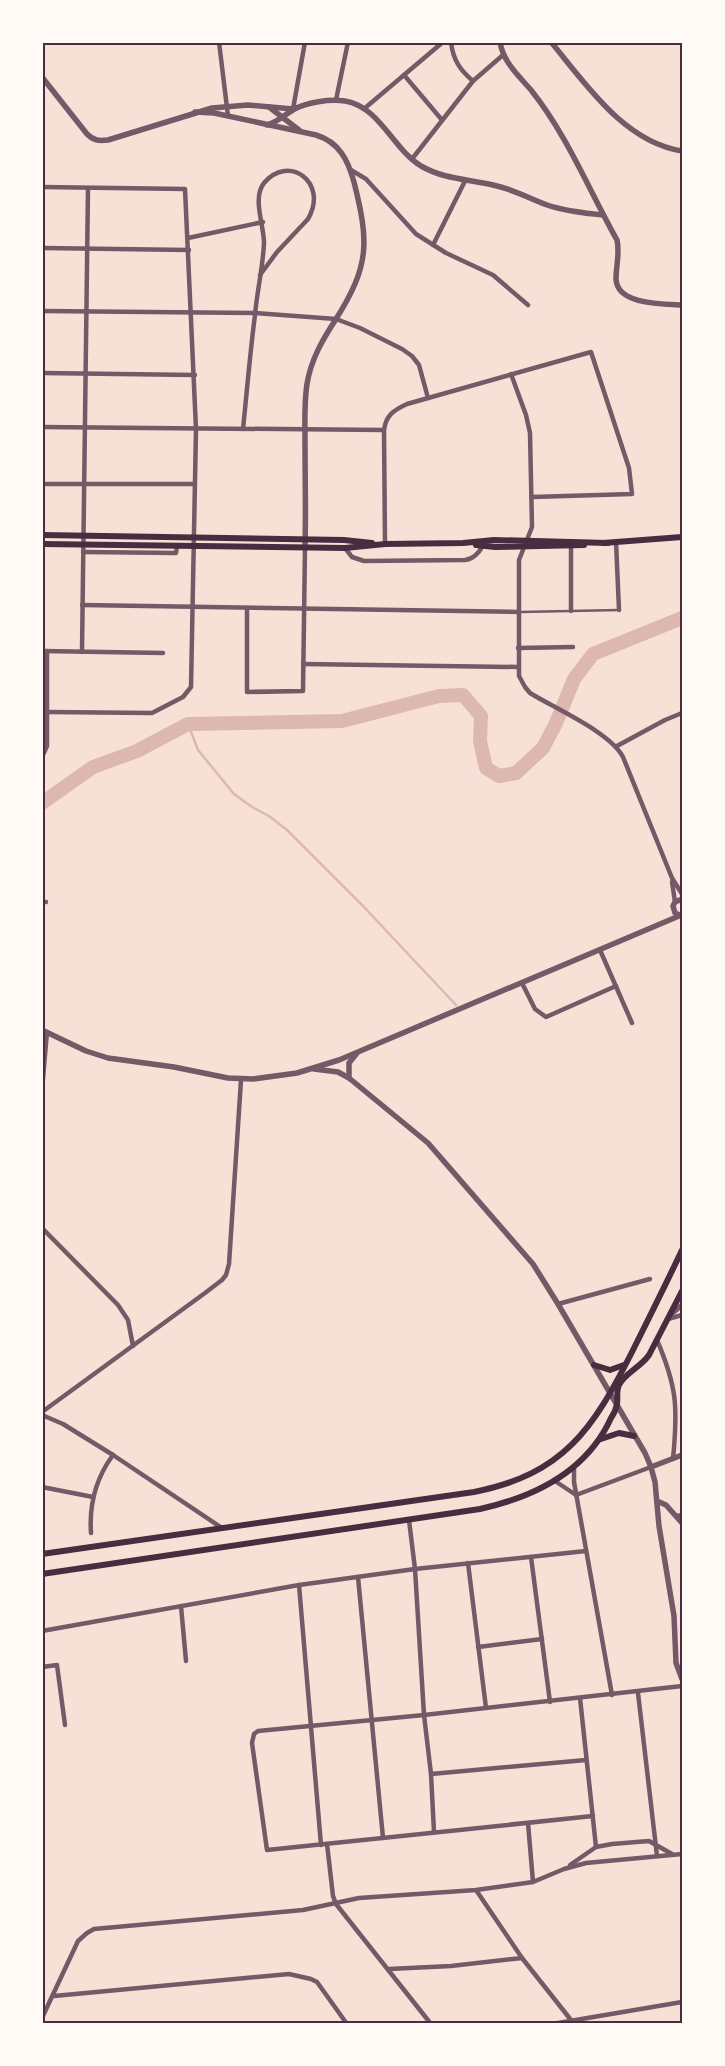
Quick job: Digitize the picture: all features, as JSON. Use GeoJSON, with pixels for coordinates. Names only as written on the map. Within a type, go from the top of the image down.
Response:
{"type":"FeatureCollection","features":[{"type":"Feature","properties":{"kind":"main road"},"geometry":{"type":"LineString","coordinates":[[42,535],[344,540],[385,544]]}},
{"type":"Feature","properties":{"kind":"main road"},"geometry":{"type":"LineString","coordinates":[[42,544],[83,548],[177,546],[345,548],[385,544],[463,543],[494,540],[526,544],[571,546],[682,537]]}},
{"type":"Feature","properties":{"kind":"main road"},"geometry":{"type":"LineString","coordinates":[[463,543],[483,545],[608,543]]}},
{"type":"Feature","properties":{"kind":"main road"},"geometry":{"type":"LineString","coordinates":[[42,1554],[474,1492],[505,1485],[531,1474],[564,1452],[587,1428],[610,1394],[682,1250]]}},
{"type":"Feature","properties":{"kind":"main road"},"geometry":{"type":"LineString","coordinates":[[42,1574],[409,1520],[494,1506],[527,1496],[555,1481],[574,1467],[598,1440],[611,1420],[617,1406],[618,1386],[624,1378],[643,1363],[682,1291]]}},
{"type":"Feature","properties":{"kind":"main road"},"geometry":{"type":"LineString","coordinates":[[594,1365],[610,1370],[626,1364]]}},
{"type":"Feature","properties":{"kind":"main road"},"geometry":{"type":"LineString","coordinates":[[598,1440],[612,1434],[624,1433],[634,1436]]}},
{"type":"Feature","properties":{"kind":"street"},"geometry":{"type":"LineString","coordinates":[[219,42],[228,116]]}},
{"type":"Feature","properties":{"kind":"street"},"geometry":{"type":"LineString","coordinates":[[267,125],[282,119],[294,109],[305,42]]}},
{"type":"Feature","properties":{"kind":"street"},"geometry":{"type":"LineString","coordinates":[[336,100],[348,42]]}},
{"type":"Feature","properties":{"kind":"street"},"geometry":{"type":"LineString","coordinates":[[365,108],[443,42]]}},
{"type":"Feature","properties":{"kind":"street"},"geometry":{"type":"LineString","coordinates":[[451,42],[455,62],[473,81]]}},
{"type":"Feature","properties":{"kind":"street"},"geometry":{"type":"LineString","coordinates":[[500,42],[503,55],[552,121],[572,153],[618,245],[617,288],[622,294],[631,298],[682,305]]}},
{"type":"Feature","properties":{"kind":"street"},"geometry":{"type":"LineString","coordinates":[[550,42],[614,114],[648,139],[668,148],[682,151]]}},
{"type":"Feature","properties":{"kind":"street"},"geometry":{"type":"LineString","coordinates":[[412,159],[473,81],[503,55]]}},
{"type":"Feature","properties":{"kind":"street"},"geometry":{"type":"LineString","coordinates":[[404,75],[442,120]]}},
{"type":"Feature","properties":{"kind":"street"},"geometry":{"type":"LineString","coordinates":[[42,77],[87,134],[94,140],[99,141],[194,112],[227,106],[294,109],[318,102],[336,100],[353,103],[365,108],[412,159],[436,173],[507,189],[555,208],[603,215]]}},
{"type":"Feature","properties":{"kind":"street"},"geometry":{"type":"LineString","coordinates":[[268,107],[303,133]]}},
{"type":"Feature","properties":{"kind":"street"},"geometry":{"type":"LineString","coordinates":[[194,112],[208,112],[228,116],[330,140],[342,152],[351,170],[365,228],[365,246],[356,281],[321,343],[308,376],[305,403],[303,691],[247,692],[247,608]]}},
{"type":"Feature","properties":{"kind":"street"},"geometry":{"type":"LineString","coordinates":[[351,170],[366,179],[416,234],[433,245],[493,275],[528,305]]}},
{"type":"Feature","properties":{"kind":"street"},"geometry":{"type":"LineString","coordinates":[[243,429],[255,313],[264,243],[259,195],[262,186],[268,180],[284,171],[302,175],[310,183],[315,193],[315,203],[308,219],[277,252],[260,275]]}},
{"type":"Feature","properties":{"kind":"street"},"geometry":{"type":"LineString","coordinates":[[433,245],[465,181]]}},
{"type":"Feature","properties":{"kind":"street"},"geometry":{"type":"LineString","coordinates":[[42,187],[185,189],[195,374],[196,429],[190,691],[183,697],[152,713],[47,712]]}},
{"type":"Feature","properties":{"kind":"street"},"geometry":{"type":"LineString","coordinates":[[82,652],[88,188]]}},
{"type":"Feature","properties":{"kind":"street"},"geometry":{"type":"LineString","coordinates":[[188,238],[263,222]]}},
{"type":"Feature","properties":{"kind":"street"},"geometry":{"type":"LineString","coordinates":[[42,248],[188,250]]}},
{"type":"Feature","properties":{"kind":"street"},"geometry":{"type":"LineString","coordinates":[[42,311],[192,314],[255,313],[336,319],[393,345],[412,356],[419,365],[428,398]]}},
{"type":"Feature","properties":{"kind":"street"},"geometry":{"type":"LineString","coordinates":[[385,544],[384,430],[385,422],[391,413],[406,404],[591,352],[629,468],[632,494],[532,497]]}},
{"type":"Feature","properties":{"kind":"street"},"geometry":{"type":"LineString","coordinates":[[42,373],[195,374]]}},
{"type":"Feature","properties":{"kind":"street"},"geometry":{"type":"LineString","coordinates":[[511,374],[526,415],[530,433],[532,497],[532,529],[519,560],[518,667],[520,676],[530,693],[617,746],[623,756],[672,878],[682,894]]}},
{"type":"Feature","properties":{"kind":"street"},"geometry":{"type":"LineString","coordinates":[[42,427],[384,430]]}},
{"type":"Feature","properties":{"kind":"street"},"geometry":{"type":"LineString","coordinates":[[42,484],[195,484]]}},
{"type":"Feature","properties":{"kind":"street"},"geometry":{"type":"LineString","coordinates":[[616,542],[619,610]]}},
{"type":"Feature","properties":{"kind":"street"},"geometry":{"type":"LineString","coordinates":[[345,548],[352,557],[364,561],[465,560],[472,558],[483,545]]}},
{"type":"Feature","properties":{"kind":"street"},"geometry":{"type":"LineString","coordinates":[[570,611],[571,546]]}},
{"type":"Feature","properties":{"kind":"street"},"geometry":{"type":"LineString","coordinates":[[82,605],[519,612]]}},
{"type":"Feature","properties":{"kind":"street"},"geometry":{"type":"LineString","coordinates":[[518,648],[573,647]]}},
{"type":"Feature","properties":{"kind":"street"},"geometry":{"type":"LineString","coordinates":[[42,757],[46,751],[45,651],[163,653]]}},
{"type":"Feature","properties":{"kind":"street"},"geometry":{"type":"LineString","coordinates":[[303,664],[518,667]]}},
{"type":"Feature","properties":{"kind":"street"},"geometry":{"type":"LineString","coordinates":[[617,746],[664,720],[682,713]]}},
{"type":"Feature","properties":{"kind":"street"},"geometry":{"type":"LineString","coordinates":[[660,924],[673,909],[675,902],[672,878]]}},
{"type":"Feature","properties":{"kind":"street"},"geometry":{"type":"LineString","coordinates":[[675,902],[682,899]]}},
{"type":"Feature","properties":{"kind":"street"},"geometry":{"type":"LineString","coordinates":[[42,1090],[45,1031],[86,1051],[108,1058],[174,1067],[241,1080],[297,1073],[314,1069],[357,1052],[681,916],[673,909]]}},
{"type":"Feature","properties":{"kind":"street"},"geometry":{"type":"LineString","coordinates":[[600,950],[632,1023]]}},
{"type":"Feature","properties":{"kind":"street"},"geometry":{"type":"LineString","coordinates":[[522,983],[535,1009],[546,1017],[616,986]]}},
{"type":"Feature","properties":{"kind":"street"},"geometry":{"type":"LineString","coordinates":[[349,1078],[350,1063],[357,1052]]}},
{"type":"Feature","properties":{"kind":"street"},"geometry":{"type":"LineString","coordinates":[[314,1069],[338,1072],[349,1078],[411,1127],[436,1151],[533,1264],[558,1304],[651,1467],[674,1616],[676,1663],[682,1679]]}},
{"type":"Feature","properties":{"kind":"street"},"geometry":{"type":"LineString","coordinates":[[222,1528],[113,1455],[63,1424],[42,1414],[206,1293],[226,1275],[229,1264],[241,1080]]}},
{"type":"Feature","properties":{"kind":"street"},"geometry":{"type":"LineString","coordinates":[[42,1228],[118,1304],[128,1320],[133,1346]]}},
{"type":"Feature","properties":{"kind":"street"},"geometry":{"type":"LineString","coordinates":[[558,1304],[650,1279]]}},
{"type":"Feature","properties":{"kind":"street"},"geometry":{"type":"LineString","coordinates":[[669,1317],[682,1305]]}},
{"type":"Feature","properties":{"kind":"street"},"geometry":{"type":"LineString","coordinates":[[669,1317],[682,1315]]}},
{"type":"Feature","properties":{"kind":"street"},"geometry":{"type":"LineString","coordinates":[[657,1340],[670,1371],[676,1402],[673,1459]]}},
{"type":"Feature","properties":{"kind":"street"},"geometry":{"type":"LineString","coordinates":[[91,1533],[90,1522],[93,1497],[100,1475],[113,1455]]}},
{"type":"Feature","properties":{"kind":"street"},"geometry":{"type":"LineString","coordinates":[[576,1495],[682,1455]]}},
{"type":"Feature","properties":{"kind":"street"},"geometry":{"type":"LineString","coordinates":[[574,1467],[576,1495],[612,1695]]}},
{"type":"Feature","properties":{"kind":"street"},"geometry":{"type":"LineString","coordinates":[[555,1481],[576,1495]]}},
{"type":"Feature","properties":{"kind":"street"},"geometry":{"type":"LineString","coordinates":[[42,1487],[93,1497]]}},
{"type":"Feature","properties":{"kind":"street"},"geometry":{"type":"LineString","coordinates":[[657,1500],[680,1515],[682,1522]]}},
{"type":"Feature","properties":{"kind":"street"},"geometry":{"type":"LineString","coordinates":[[409,1520],[415,1569],[424,1715],[432,1774],[434,1832]]}},
{"type":"Feature","properties":{"kind":"street"},"geometry":{"type":"LineString","coordinates":[[42,1631],[299,1585],[415,1569],[586,1551]]}},
{"type":"Feature","properties":{"kind":"street"},"geometry":{"type":"LineString","coordinates":[[531,1558],[550,1702]]}},
{"type":"Feature","properties":{"kind":"street"},"geometry":{"type":"LineString","coordinates":[[468,1564],[486,1708]]}},
{"type":"Feature","properties":{"kind":"street"},"geometry":{"type":"LineString","coordinates":[[358,1577],[383,1838]]}},
{"type":"Feature","properties":{"kind":"street"},"geometry":{"type":"LineString","coordinates":[[299,1585],[321,1844]]}},
{"type":"Feature","properties":{"kind":"street"},"geometry":{"type":"LineString","coordinates":[[181,1606],[186,1660]]}},
{"type":"Feature","properties":{"kind":"street"},"geometry":{"type":"LineString","coordinates":[[478,1647],[542,1639]]}},
{"type":"Feature","properties":{"kind":"street"},"geometry":{"type":"LineString","coordinates":[[42,1667],[57,1665],[65,1725]]}},
{"type":"Feature","properties":{"kind":"street"},"geometry":{"type":"LineString","coordinates":[[593,1816],[267,1850],[251,1750],[254,1734],[258,1731],[550,1702],[682,1686]]}},
{"type":"Feature","properties":{"kind":"street"},"geometry":{"type":"LineString","coordinates":[[638,1692],[657,1856]]}},
{"type":"Feature","properties":{"kind":"street"},"geometry":{"type":"LineString","coordinates":[[580,1698],[596,1848]]}},
{"type":"Feature","properties":{"kind":"street"},"geometry":{"type":"LineString","coordinates":[[432,1774],[586,1760]]}},
{"type":"Feature","properties":{"kind":"street"},"geometry":{"type":"LineString","coordinates":[[528,1823],[533,1882]]}},
{"type":"Feature","properties":{"kind":"street"},"geometry":{"type":"LineString","coordinates":[[42,2018],[54,1996],[77,1943],[84,1935],[98,1928],[303,1910],[359,1898],[476,1890],[533,1882],[564,1868],[596,1848],[612,1844],[644,1841],[655,1844],[673,1855]]}},
{"type":"Feature","properties":{"kind":"street"},"geometry":{"type":"LineString","coordinates":[[328,1844],[333,1896],[336,1904],[431,2024]]}},
{"type":"Feature","properties":{"kind":"street"},"geometry":{"type":"LineString","coordinates":[[564,1868],[594,1862],[682,1854]]}},
{"type":"Feature","properties":{"kind":"street"},"geometry":{"type":"LineString","coordinates":[[476,1890],[522,1958],[571,2022]]}},
{"type":"Feature","properties":{"kind":"street"},"geometry":{"type":"LineString","coordinates":[[389,1969],[522,1958]]}},
{"type":"Feature","properties":{"kind":"street"},"geometry":{"type":"LineString","coordinates":[[54,1996],[282,1974],[311,1979],[325,1992],[347,2024]]}},
{"type":"Feature","properties":{"kind":"street"},"geometry":{"type":"LineString","coordinates":[[552,2024],[682,2002]]}},
{"type":"Feature","properties":{"kind":"lane"},"geometry":{"type":"LineString","coordinates":[[519,612],[619,610]]}},
{"type":"Feature","properties":{"kind":"waterway"},"geometry":{"type":"LineString","coordinates":[[42,803],[93,767],[137,751],[188,724],[342,721],[439,696],[463,695],[481,716],[480,741],[486,768],[499,776],[516,773],[543,748],[556,723],[574,679],[593,654],[682,618]]}},
{"type":"Feature","properties":{"kind":"waterway"},"geometry":{"type":"LineString","coordinates":[[188,724],[198,750],[234,794],[287,830],[363,906],[456,1005]]}}]}
